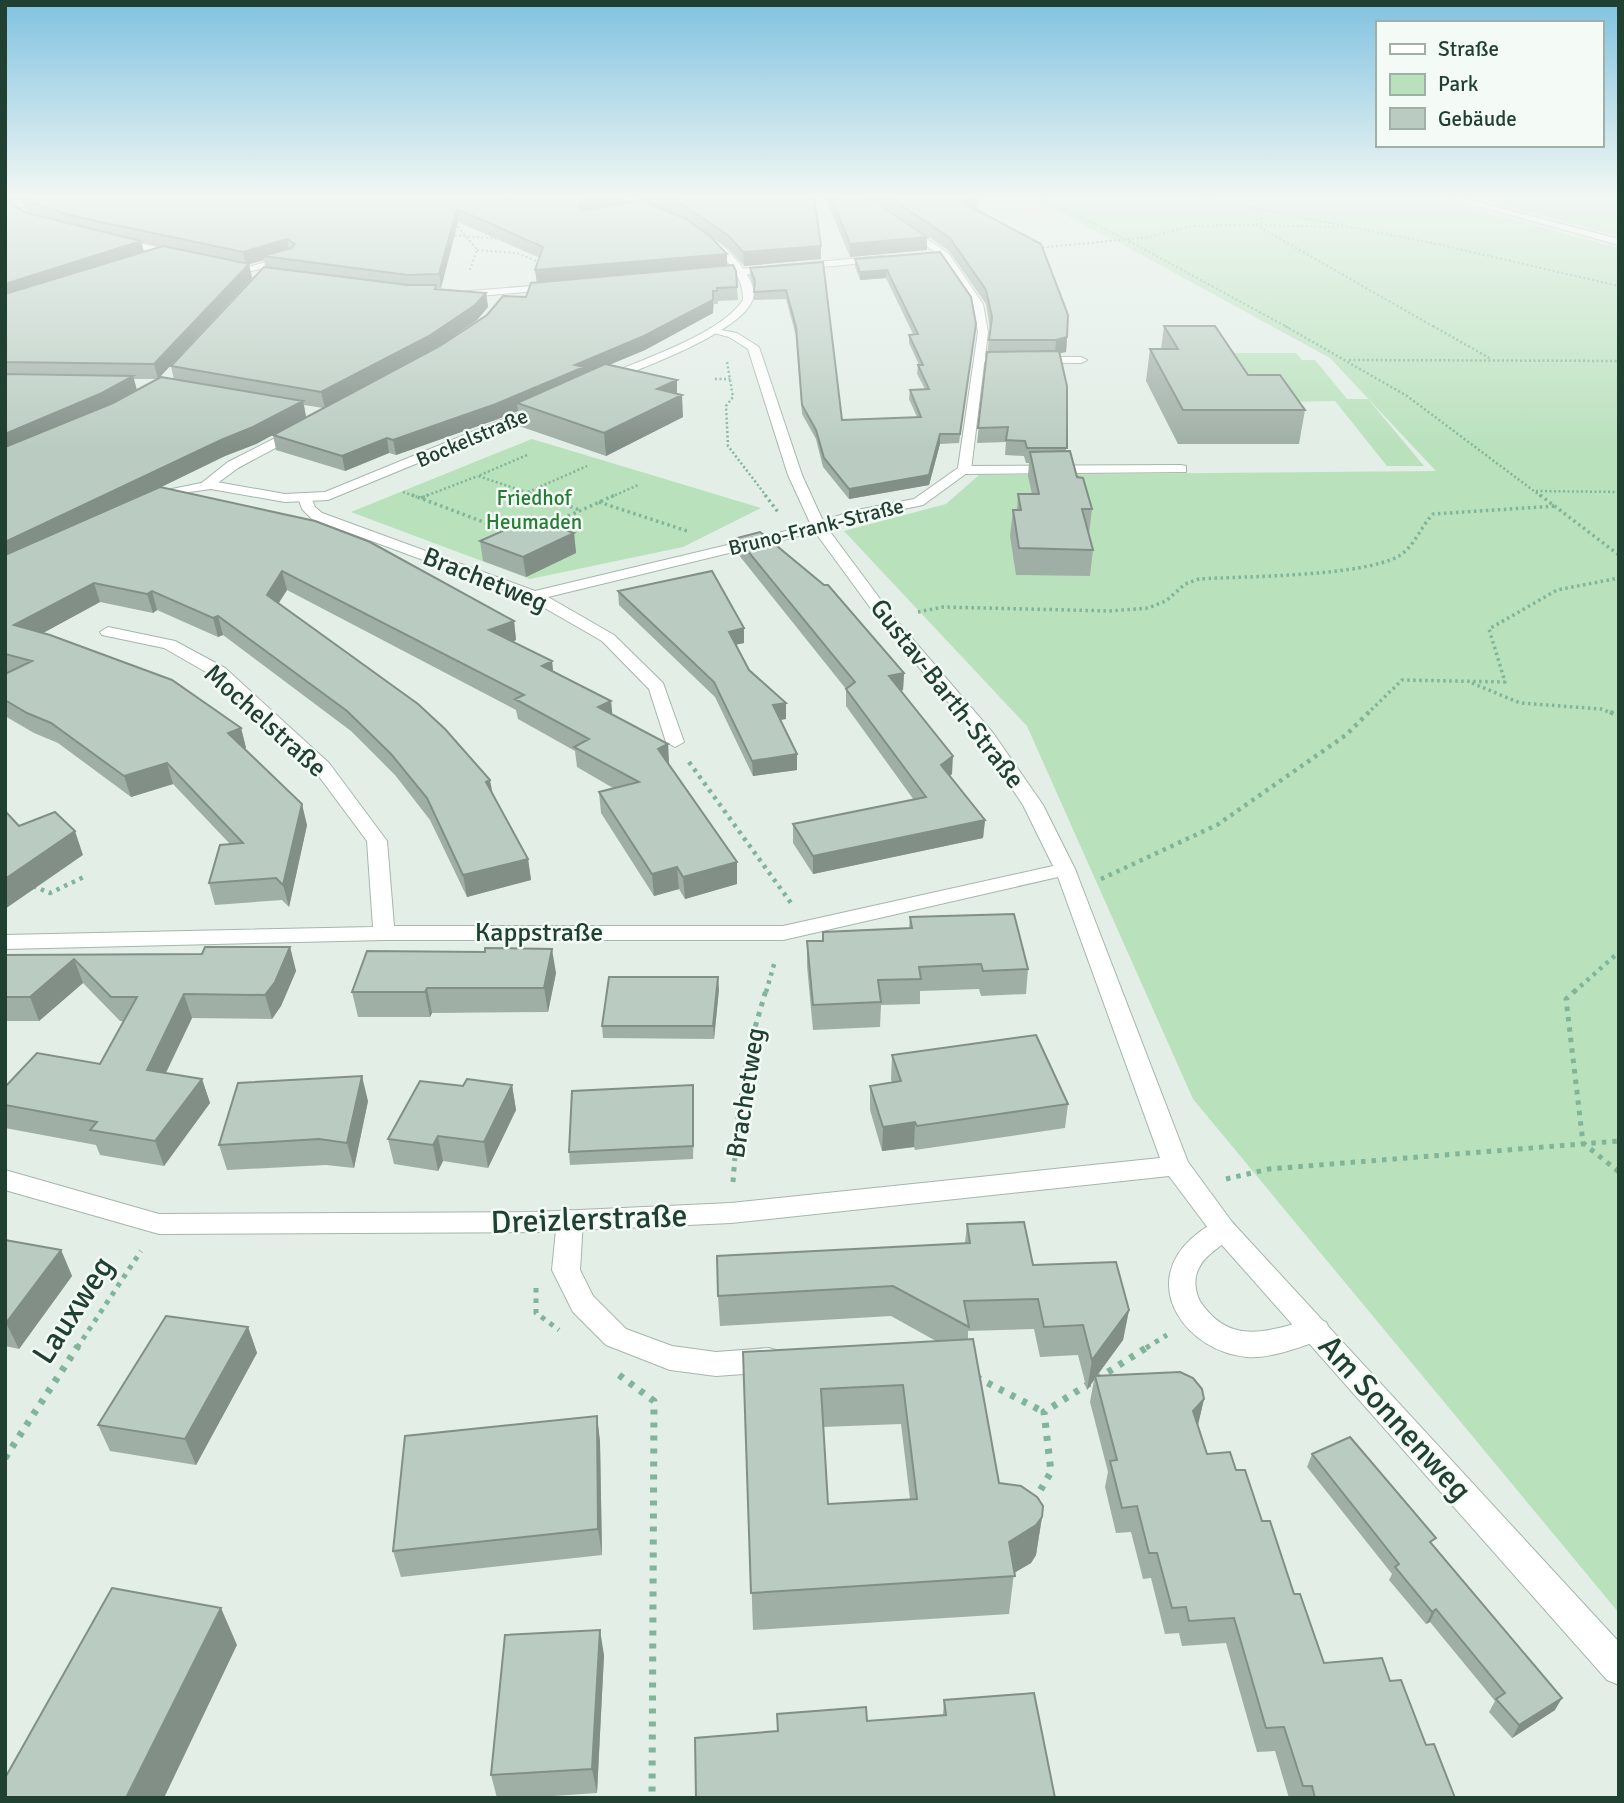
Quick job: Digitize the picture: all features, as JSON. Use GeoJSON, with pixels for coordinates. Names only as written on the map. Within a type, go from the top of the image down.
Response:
{"type":"FeatureCollection","features":[{"type":"Feature","properties":{"kind":"street"},"geometry":{"type":"LineString","coordinates":[[593,385],[714,330],[744,309],[748,288],[743,279]]}},
{"type":"Feature","properties":{"kind":"street"},"geometry":{"type":"LineString","coordinates":[[961,279],[978,304],[983,332],[964,470],[1181,469]]}},
{"type":"Feature","properties":{"kind":"street"},"geometry":{"type":"LineString","coordinates":[[453,295],[571,286]]}},
{"type":"Feature","properties":{"kind":"street"},"geometry":{"type":"LineString","coordinates":[[498,306],[501,292]]}},
{"type":"Feature","properties":{"kind":"street","name":"Gustav-Barth-Straße"},"geometry":{"type":"LineString","coordinates":[[714,330],[733,335],[753,347],[795,475],[819,527],[886,618],[987,737],[1033,805],[1065,869],[1184,1177]]}},
{"type":"Feature","properties":{"kind":"street"},"geometry":{"type":"LineString","coordinates":[[980,360],[1081,360]]}},
{"type":"Feature","properties":{"kind":"street","name":"Bockelstraße"},"geometry":{"type":"LineString","coordinates":[[206,485],[222,485],[289,500],[306,500],[369,481],[555,402]]}},
{"type":"Feature","properties":{"kind":"street"},"geometry":{"type":"LineString","coordinates":[[143,506],[189,487],[206,485],[233,465],[316,421]]}},
{"type":"Feature","properties":{"kind":"street","name":"Bruno-Frank-Straße"},"geometry":{"type":"LineString","coordinates":[[534,596],[819,527],[852,515],[918,502],[964,470]]}},
{"type":"Feature","properties":{"kind":"street","name":"Brachetweg"},"geometry":{"type":"LineString","coordinates":[[306,500],[309,509],[317,516],[534,596],[608,638],[657,687],[674,742]]}},
{"type":"Feature","properties":{"kind":"street","name":"Mochelstraße"},"geometry":{"type":"LineString","coordinates":[[108,632],[169,645],[219,672],[322,767],[377,841],[384,933]]}},
{"type":"Feature","properties":{"kind":"street","name":"Kappstraße"},"geometry":{"type":"LineString","coordinates":[[5,942],[384,933],[783,933],[1065,869]]}},
{"type":"Feature","properties":{"kind":"street","name":"Dreizlerstraße"},"geometry":{"type":"LineString","coordinates":[[5,1180],[159,1224],[536,1222],[731,1213],[1184,1177]]}},
{"type":"Feature","properties":{"kind":"street","name":"Am Sonnenweg"},"geometry":{"type":"LineString","coordinates":[[1184,1177],[1223,1229],[1619,1668]]}},
{"type":"Feature","properties":{"kind":"street"},"geometry":{"type":"LineString","coordinates":[[570,1220],[566,1270],[583,1304],[616,1337],[670,1358],[716,1364],[796,1357]]}},
{"type":"Feature","properties":{"kind":"street"},"geometry":{"type":"LineString","coordinates":[[1223,1229],[1198,1248],[1183,1272],[1182,1296],[1194,1318],[1217,1335],[1247,1345],[1316,1330]]}},
{"type":"Feature","properties":{"kind":"path"},"geometry":{"type":"LineString","coordinates":[[453,295],[461,279]]}},
{"type":"Feature","properties":{"kind":"path"},"geometry":{"type":"LineString","coordinates":[[1199,279],[1348,360],[1407,396],[1619,555]]}},
{"type":"Feature","properties":{"kind":"path"},"geometry":{"type":"LineString","coordinates":[[1350,279],[1491,359]]}},
{"type":"Feature","properties":{"kind":"path"},"geometry":{"type":"LineString","coordinates":[[1591,279],[1619,286]]}},
{"type":"Feature","properties":{"kind":"path"},"geometry":{"type":"LineString","coordinates":[[727,358],[733,397],[726,406],[728,446],[780,515]]}},
{"type":"Feature","properties":{"kind":"path"},"geometry":{"type":"LineString","coordinates":[[1348,360],[1619,361]]}},
{"type":"Feature","properties":{"kind":"path"},"geometry":{"type":"LineString","coordinates":[[715,379],[730,379]]}},
{"type":"Feature","properties":{"kind":"path"},"geometry":{"type":"LineString","coordinates":[[421,498],[527,455]]}},
{"type":"Feature","properties":{"kind":"path"},"geometry":{"type":"LineString","coordinates":[[527,492],[587,466]]}},
{"type":"Feature","properties":{"kind":"path"},"geometry":{"type":"LineString","coordinates":[[478,476],[581,510]]}},
{"type":"Feature","properties":{"kind":"path"},"geometry":{"type":"LineString","coordinates":[[369,481],[510,531]]}},
{"type":"Feature","properties":{"kind":"path"},"geometry":{"type":"LineString","coordinates":[[546,526],[638,485]]}},
{"type":"Feature","properties":{"kind":"path"},"geometry":{"type":"LineString","coordinates":[[1535,491],[1619,492]]}},
{"type":"Feature","properties":{"kind":"path"},"geometry":{"type":"LineString","coordinates":[[599,502],[684,531],[742,546]]}},
{"type":"Feature","properties":{"kind":"path"},"geometry":{"type":"LineString","coordinates":[[886,618],[943,607],[1110,611],[1148,608],[1166,601],[1185,584],[1199,579],[1360,567],[1398,558],[1410,546],[1421,524],[1433,514],[1556,506]]}},
{"type":"Feature","properties":{"kind":"path"},"geometry":{"type":"LineString","coordinates":[[1072,892],[1217,825],[1346,735],[1402,680],[1505,682],[1489,629],[1557,590],[1619,578]]}},
{"type":"Feature","properties":{"kind":"path"},"geometry":{"type":"LineString","coordinates":[[1468,681],[1520,703],[1601,709],[1619,716]]}},
{"type":"Feature","properties":{"kind":"path"},"geometry":{"type":"LineString","coordinates":[[674,742],[809,929]]}},
{"type":"Feature","properties":{"kind":"path"},"geometry":{"type":"LineString","coordinates":[[28,885],[50,893],[86,876]]}},
{"type":"Feature","properties":{"kind":"path","name":"Brachetweg"},"geometry":{"type":"LineString","coordinates":[[731,1213],[738,1117],[749,1048],[783,933]]}},
{"type":"Feature","properties":{"kind":"path"},"geometry":{"type":"LineString","coordinates":[[1619,952],[1566,999],[1583,1143],[1619,1172]]}},
{"type":"Feature","properties":{"kind":"path"},"geometry":{"type":"LineString","coordinates":[[1184,1177],[1619,1141]]}},
{"type":"Feature","properties":{"kind":"path"},"geometry":{"type":"LineString","coordinates":[[536,1222],[536,1313],[568,1337]]}},
{"type":"Feature","properties":{"kind":"path","name":"Lauxweg"},"geometry":{"type":"LineString","coordinates":[[5,1458],[159,1224]]}},
{"type":"Feature","properties":{"kind":"path"},"geometry":{"type":"LineString","coordinates":[[1044,1412],[1194,1318]]}},
{"type":"Feature","properties":{"kind":"path"},"geometry":{"type":"LineString","coordinates":[[611,1369],[654,1401],[652,1798]]}},
{"type":"Feature","properties":{"kind":"path"},"geometry":{"type":"LineString","coordinates":[[965,1372],[1044,1412]]}},
{"type":"Feature","properties":{"kind":"path"},"geometry":{"type":"LineString","coordinates":[[1028,1513],[1051,1472],[1044,1412]]}},
{"type":"Feature","properties":{"kind":"green space"},"geometry":{"type":"Polygon","coordinates":[[[1186,279],[1619,279],[1619,1613],[1193,1099],[1027,726],[844,531],[946,504],[979,475],[1436,471],[1330,358],[1186,279]]]}},
{"type":"Feature","properties":{"kind":"green space"},"geometry":{"type":"Polygon","coordinates":[[[1230,353],[1296,353],[1302,360],[1315,360],[1347,399],[1368,399],[1424,466],[1387,466],[1335,401],[1263,402],[1230,353]]]}},
{"type":"Feature","properties":{"kind":"green space","name":"Friedhof Heumaden"},"geometry":{"type":"Polygon","coordinates":[[[532,439],[761,508],[683,547],[530,579],[351,512],[532,439]]]}},
{"type":"Feature","properties":{"kind":"building"},"geometry":{"type":"Polygon","coordinates":[[[5,279],[20,279],[5,284],[5,279]]]}},
{"type":"Feature","properties":{"kind":"building"},"geometry":{"type":"Polygon","coordinates":[[[54,279],[235,279],[154,364],[5,362],[5,294],[54,279]]]}},
{"type":"Feature","properties":{"kind":"building"},"geometry":{"type":"Polygon","coordinates":[[[253,279],[361,279],[408,285],[436,285],[435,289],[486,293],[475,305],[429,336],[321,392],[171,366],[253,279]]]}},
{"type":"Feature","properties":{"kind":"building"},"geometry":{"type":"Polygon","coordinates":[[[574,279],[737,279],[737,287],[717,288],[717,291],[713,291],[713,300],[644,336],[575,365],[584,367],[496,404],[393,440],[387,438],[342,456],[273,435],[440,346],[487,315],[503,296],[526,297],[531,283],[574,279]]]}},
{"type":"Feature","properties":{"kind":"building"},"geometry":{"type":"Polygon","coordinates":[[[754,279],[825,279],[842,420],[921,417],[910,390],[929,389],[918,365],[923,365],[909,335],[918,334],[891,279],[959,279],[971,297],[976,324],[960,434],[940,434],[929,475],[849,489],[824,458],[816,430],[802,405],[796,327],[786,290],[754,292],[754,279]]]}},
{"type":"Feature","properties":{"kind":"building"},"geometry":{"type":"Polygon","coordinates":[[[978,279],[1054,279],[1068,315],[1067,337],[1056,340],[989,340],[992,317],[986,290],[978,279]]]}},
{"type":"Feature","properties":{"kind":"building"},"geometry":{"type":"Polygon","coordinates":[[[1164,326],[1215,326],[1248,375],[1280,375],[1305,410],[1183,410],[1150,349],[1178,349],[1164,326]]]}},
{"type":"Feature","properties":{"kind":"building"},"geometry":{"type":"Polygon","coordinates":[[[1059,351],[1067,386],[1067,448],[1027,448],[1025,441],[1006,440],[1008,427],[978,428],[987,352],[1059,351]]]}},
{"type":"Feature","properties":{"kind":"building"},"geometry":{"type":"Polygon","coordinates":[[[605,364],[677,380],[657,389],[682,395],[604,433],[517,403],[605,364]]]}},
{"type":"Feature","properties":{"kind":"building"},"geometry":{"type":"Polygon","coordinates":[[[5,374],[133,376],[102,393],[5,434],[5,374]]]}},
{"type":"Feature","properties":{"kind":"building"},"geometry":{"type":"Polygon","coordinates":[[[161,377],[303,401],[253,427],[5,542],[5,447],[113,403],[161,377]]]}},
{"type":"Feature","properties":{"kind":"building"},"geometry":{"type":"Polygon","coordinates":[[[1070,451],[1077,477],[1083,478],[1092,509],[1082,509],[1093,550],[1019,548],[1013,510],[1021,510],[1018,494],[1039,494],[1030,452],[1070,451]]]}},
{"type":"Feature","properties":{"kind":"building"},"geometry":{"type":"Polygon","coordinates":[[[160,487],[315,521],[370,542],[514,621],[489,630],[552,661],[542,666],[611,701],[598,707],[668,744],[658,749],[737,862],[683,877],[677,867],[652,874],[599,792],[639,782],[574,747],[589,739],[515,699],[524,695],[282,571],[267,595],[418,704],[445,729],[490,780],[486,782],[528,859],[463,875],[427,798],[391,754],[347,711],[218,616],[213,618],[152,591],[147,594],[94,583],[14,625],[50,635],[172,680],[241,728],[228,733],[302,804],[283,885],[276,878],[209,883],[220,845],[243,843],[167,763],[124,776],[51,723],[5,700],[5,674],[32,661],[5,654],[5,555],[160,487]]]}},
{"type":"Feature","properties":{"kind":"building"},"geometry":{"type":"Polygon","coordinates":[[[532,518],[574,533],[523,557],[480,541],[532,518]]]}},
{"type":"Feature","properties":{"kind":"building"},"geometry":{"type":"Polygon","coordinates":[[[760,532],[824,585],[828,585],[904,673],[889,676],[953,756],[941,765],[985,820],[813,856],[793,824],[926,797],[846,689],[855,682],[737,538],[760,532]]]}},
{"type":"Feature","properties":{"kind":"building"},"geometry":{"type":"Polygon","coordinates":[[[712,571],[744,628],[729,632],[749,670],[786,703],[773,705],[797,754],[752,761],[714,682],[618,591],[712,571]]]}},
{"type":"Feature","properties":{"kind":"building"},"geometry":{"type":"Polygon","coordinates":[[[5,811],[19,826],[55,812],[75,831],[5,879],[5,811]]]}},
{"type":"Feature","properties":{"kind":"building"},"geometry":{"type":"Polygon","coordinates":[[[1014,914],[1028,969],[983,971],[981,964],[919,967],[921,979],[878,980],[881,1002],[813,1005],[807,941],[823,941],[823,932],[912,928],[910,917],[1014,914]]]}},
{"type":"Feature","properties":{"kind":"building"},"geometry":{"type":"Polygon","coordinates":[[[205,947],[290,947],[275,982],[265,995],[184,994],[147,1070],[202,1079],[155,1141],[90,1130],[97,1122],[5,1105],[5,1087],[37,1053],[100,1064],[137,997],[111,997],[74,959],[30,997],[5,997],[5,955],[202,954],[205,947]]]}},
{"type":"Feature","properties":{"kind":"building"},"geometry":{"type":"Polygon","coordinates":[[[485,948],[552,949],[544,988],[427,988],[425,992],[352,992],[367,951],[485,952],[485,948]]]}},
{"type":"Feature","properties":{"kind":"building"},"geometry":{"type":"Polygon","coordinates":[[[609,977],[718,977],[713,1026],[602,1026],[609,977]]]}},
{"type":"Feature","properties":{"kind":"building"},"geometry":{"type":"Polygon","coordinates":[[[1036,1035],[1068,1104],[917,1126],[915,1122],[883,1127],[870,1086],[901,1081],[892,1055],[1036,1035]]]}},
{"type":"Feature","properties":{"kind":"building"},"geometry":{"type":"Polygon","coordinates":[[[362,1076],[347,1143],[319,1139],[219,1145],[238,1083],[362,1076]]]}},
{"type":"Feature","properties":{"kind":"building"},"geometry":{"type":"Polygon","coordinates":[[[467,1079],[512,1085],[484,1142],[438,1136],[433,1145],[388,1139],[420,1081],[463,1086],[467,1079]]]}},
{"type":"Feature","properties":{"kind":"building"},"geometry":{"type":"Polygon","coordinates":[[[693,1085],[693,1146],[569,1152],[572,1091],[693,1085]]]}},
{"type":"Feature","properties":{"kind":"building"},"geometry":{"type":"Polygon","coordinates":[[[1024,1222],[1033,1265],[1116,1262],[1129,1310],[1092,1360],[1083,1325],[1044,1327],[1038,1299],[964,1301],[969,1327],[893,1286],[718,1296],[717,1256],[970,1243],[967,1224],[1024,1222]]]}},
{"type":"Feature","properties":{"kind":"building"},"geometry":{"type":"Polygon","coordinates":[[[5,1240],[61,1250],[6,1323],[5,1322],[5,1240]]]}},
{"type":"Feature","properties":{"kind":"building"},"geometry":{"type":"Polygon","coordinates":[[[166,1316],[248,1327],[185,1439],[98,1425],[166,1316]]]}},
{"type":"Feature","properties":{"kind":"building"},"geometry":{"type":"Polygon","coordinates":[[[973,1339],[999,1483],[1021,1486],[1037,1497],[1043,1506],[1042,1517],[1036,1525],[1009,1542],[1015,1576],[751,1593],[743,1352],[973,1339]],[[903,1385],[821,1389],[828,1504],[917,1499],[903,1385]]]}},
{"type":"Feature","properties":{"kind":"building"},"geometry":{"type":"Polygon","coordinates":[[[1180,1372],[1193,1378],[1202,1389],[1204,1399],[1193,1411],[1207,1454],[1230,1452],[1236,1470],[1245,1470],[1262,1521],[1270,1521],[1294,1594],[1300,1594],[1324,1663],[1382,1658],[1390,1681],[1401,1680],[1426,1745],[1434,1744],[1455,1798],[1315,1798],[1312,1786],[1303,1786],[1284,1727],[1266,1728],[1234,1618],[1189,1621],[1186,1607],[1172,1608],[1157,1553],[1149,1553],[1137,1506],[1122,1508],[1110,1461],[1117,1460],[1095,1376],[1180,1372]]]}},
{"type":"Feature","properties":{"kind":"building"},"geometry":{"type":"Polygon","coordinates":[[[597,1416],[598,1529],[393,1551],[405,1436],[597,1416]]]}},
{"type":"Feature","properties":{"kind":"building"},"geometry":{"type":"Polygon","coordinates":[[[1350,1437],[1436,1538],[1430,1542],[1562,1698],[1519,1725],[1496,1699],[1505,1693],[1436,1609],[1432,1612],[1395,1567],[1399,1564],[1312,1454],[1350,1437]]]}},
{"type":"Feature","properties":{"kind":"building"},"geometry":{"type":"Polygon","coordinates":[[[112,1588],[221,1608],[126,1798],[5,1798],[5,1778],[112,1588]]]}},
{"type":"Feature","properties":{"kind":"building"},"geometry":{"type":"Polygon","coordinates":[[[600,1630],[592,1769],[491,1775],[505,1635],[600,1630]]]}},
{"type":"Feature","properties":{"kind":"building"},"geometry":{"type":"Polygon","coordinates":[[[1034,1693],[1055,1798],[696,1798],[695,1738],[778,1731],[777,1714],[866,1707],[867,1721],[946,1715],[944,1700],[1034,1693]]]}}]}
